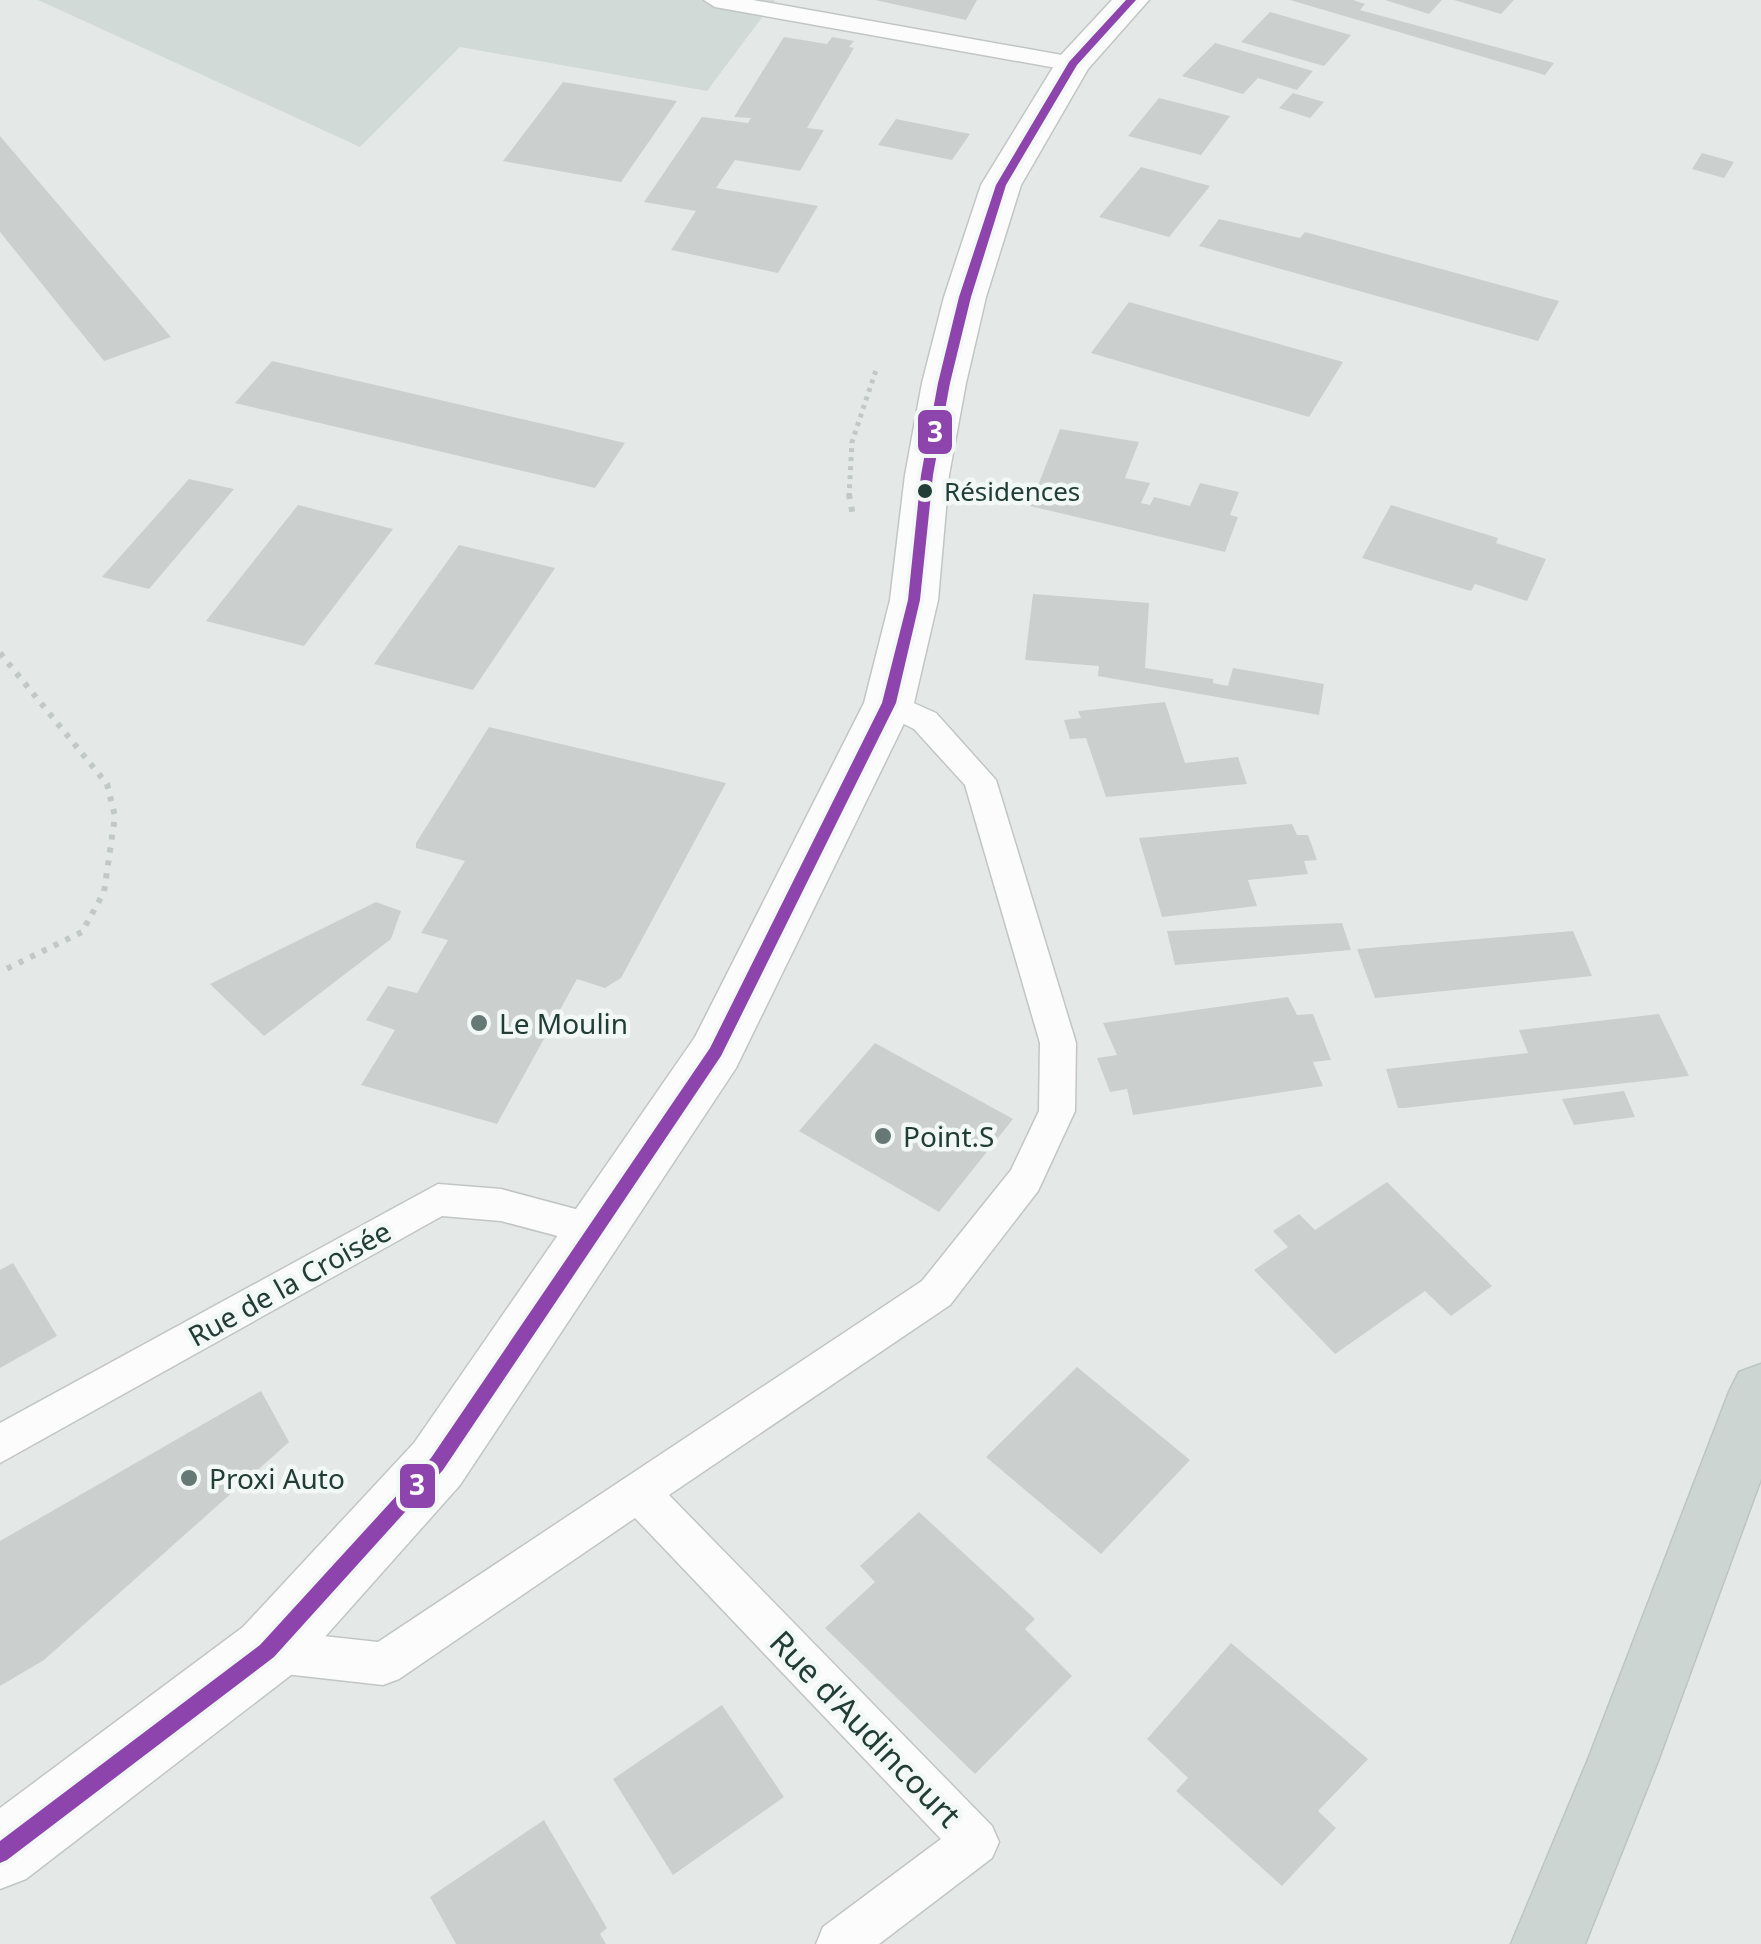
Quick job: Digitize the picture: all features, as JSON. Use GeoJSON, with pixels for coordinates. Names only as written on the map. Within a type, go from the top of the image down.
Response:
{"type":"FeatureCollection","features":[{"type":"Feature","properties":{"kind":"main road"},"geometry":{"type":"LineString","coordinates":[[1548,1944],[1624,1761],[1761,1392]]}},
{"type":"Feature","properties":{"kind":"street"},"geometry":{"type":"LineString","coordinates":[[0,1853],[267,1651],[438,1464],[716,1052],[889,704],[914,600],[928,475],[965,296],[1001,185],[1073,64],[1130,0]]}},
{"type":"Feature","properties":{"kind":"lane"},"geometry":{"type":"LineString","coordinates":[[714,0],[1073,64]]}},
{"type":"Feature","properties":{"kind":"lane"},"geometry":{"type":"LineString","coordinates":[[267,1651],[383,1664],[936,1292],[1026,1180],[1057,1112],[1058,1044],[980,780],[925,721],[889,704]]}},
{"type":"Feature","properties":{"kind":"lane","name":"Rue de la Croisée"},"geometry":{"type":"LineString","coordinates":[[0,1444],[438,1200],[502,1205],[595,1230]]}},
{"type":"Feature","properties":{"kind":"lane","name":"Rue d'Audincourt"},"geometry":{"type":"LineString","coordinates":[[638,1492],[976,1842],[840,1944]]}},
{"type":"Feature","properties":{"kind":"path"},"geometry":{"type":"LineString","coordinates":[[858,527],[846,499],[862,394],[880,362]]}},
{"type":"Feature","properties":{"kind":"path"},"geometry":{"type":"LineString","coordinates":[[0,653],[107,784],[115,816],[104,892],[82,932],[0,972]]}},
{"type":"Feature","properties":{"kind":"shaded area"},"geometry":{"type":"Polygon","coordinates":[[[38,0],[775,0],[707,91],[460,47],[360,147],[38,0]]]}},
{"type":"Feature","properties":{"kind":"building"},"geometry":{"type":"Polygon","coordinates":[[[875,0],[977,0],[966,20],[875,0]]]}},
{"type":"Feature","properties":{"kind":"building"},"geometry":{"type":"Polygon","coordinates":[[[1290,0],[1353,0],[1365,4],[1360,10],[1554,63],[1545,75],[1290,0]]]}},
{"type":"Feature","properties":{"kind":"building"},"geometry":{"type":"Polygon","coordinates":[[[1385,0],[1442,0],[1429,14],[1385,0]]]}},
{"type":"Feature","properties":{"kind":"building"},"geometry":{"type":"Polygon","coordinates":[[[1454,0],[1514,0],[1501,14],[1454,0]]]}},
{"type":"Feature","properties":{"kind":"building"},"geometry":{"type":"Polygon","coordinates":[[[1270,12],[1351,35],[1324,66],[1241,42],[1270,12]]]}},
{"type":"Feature","properties":{"kind":"building"},"geometry":{"type":"Polygon","coordinates":[[[784,37],[827,44],[832,37],[854,41],[849,47],[854,48],[807,128],[824,130],[800,171],[735,160],[716,188],[818,206],[778,273],[671,250],[696,211],[644,202],[702,117],[748,123],[751,118],[734,117],[784,37]]]}},
{"type":"Feature","properties":{"kind":"building"},"geometry":{"type":"Polygon","coordinates":[[[1215,43],[1313,71],[1297,90],[1258,78],[1243,94],[1182,76],[1215,43]]]}},
{"type":"Feature","properties":{"kind":"building"},"geometry":{"type":"Polygon","coordinates":[[[563,82],[677,101],[621,182],[503,161],[563,82]]]}},
{"type":"Feature","properties":{"kind":"building"},"geometry":{"type":"Polygon","coordinates":[[[1293,93],[1324,102],[1310,118],[1279,108],[1293,93]]]}},
{"type":"Feature","properties":{"kind":"building"},"geometry":{"type":"Polygon","coordinates":[[[1159,98],[1230,116],[1201,155],[1128,136],[1159,98]]]}},
{"type":"Feature","properties":{"kind":"building"},"geometry":{"type":"Polygon","coordinates":[[[896,119],[970,134],[952,160],[878,145],[896,119]]]}},
{"type":"Feature","properties":{"kind":"building"},"geometry":{"type":"Polygon","coordinates":[[[0,136],[171,337],[104,361],[0,232],[0,136]]]}},
{"type":"Feature","properties":{"kind":"building"},"geometry":{"type":"Polygon","coordinates":[[[1702,153],[1734,162],[1724,178],[1692,169],[1702,153]]]}},
{"type":"Feature","properties":{"kind":"building"},"geometry":{"type":"Polygon","coordinates":[[[1141,167],[1210,186],[1169,237],[1099,217],[1141,167]]]}},
{"type":"Feature","properties":{"kind":"building"},"geometry":{"type":"Polygon","coordinates":[[[1219,219],[1300,238],[1305,232],[1559,301],[1538,341],[1199,246],[1219,219]]]}},
{"type":"Feature","properties":{"kind":"building"},"geometry":{"type":"Polygon","coordinates":[[[1129,302],[1343,362],[1309,417],[1091,353],[1129,302]]]}},
{"type":"Feature","properties":{"kind":"building"},"geometry":{"type":"Polygon","coordinates":[[[272,361],[625,443],[595,488],[235,403],[272,361]]]}},
{"type":"Feature","properties":{"kind":"building"},"geometry":{"type":"Polygon","coordinates":[[[1060,429],[1139,442],[1125,478],[1150,483],[1141,503],[1150,505],[1154,497],[1190,506],[1200,483],[1239,492],[1230,515],[1238,517],[1225,552],[1030,506],[1060,429]]]}},
{"type":"Feature","properties":{"kind":"building"},"geometry":{"type":"Polygon","coordinates":[[[189,479],[234,489],[149,589],[102,577],[189,479]]]}},
{"type":"Feature","properties":{"kind":"building"},"geometry":{"type":"Polygon","coordinates":[[[298,505],[393,529],[304,646],[206,621],[298,505]]]}},
{"type":"Feature","properties":{"kind":"building"},"geometry":{"type":"Polygon","coordinates":[[[1391,505],[1498,538],[1496,543],[1546,559],[1527,601],[1475,584],[1471,591],[1362,558],[1391,505]]]}},
{"type":"Feature","properties":{"kind":"building"},"geometry":{"type":"Polygon","coordinates":[[[459,545],[555,568],[473,690],[374,664],[459,545]]]}},
{"type":"Feature","properties":{"kind":"building"},"geometry":{"type":"Polygon","coordinates":[[[1033,594],[1149,603],[1145,668],[1213,679],[1213,683],[1228,686],[1233,668],[1324,684],[1319,715],[1098,676],[1099,666],[1025,660],[1033,594]]]}},
{"type":"Feature","properties":{"kind":"building"},"geometry":{"type":"Polygon","coordinates":[[[1165,702],[1185,763],[1238,757],[1247,784],[1106,797],[1086,738],[1070,739],[1064,720],[1081,718],[1078,711],[1165,702]]]}},
{"type":"Feature","properties":{"kind":"building"},"geometry":{"type":"Polygon","coordinates":[[[489,727],[726,783],[621,978],[605,988],[577,979],[497,1124],[361,1085],[395,1030],[366,1020],[388,986],[417,993],[448,940],[421,933],[465,861],[416,848],[416,843],[489,727]]]}},
{"type":"Feature","properties":{"kind":"building"},"geometry":{"type":"Polygon","coordinates":[[[1292,824],[1297,835],[1308,835],[1317,860],[1304,861],[1308,874],[1248,880],[1257,906],[1162,917],[1139,838],[1292,824]]]}},
{"type":"Feature","properties":{"kind":"building"},"geometry":{"type":"Polygon","coordinates":[[[376,902],[401,911],[391,939],[264,1036],[210,984],[376,902]]]}},
{"type":"Feature","properties":{"kind":"building"},"geometry":{"type":"Polygon","coordinates":[[[1342,923],[1351,950],[1175,965],[1167,931],[1342,923]]]}},
{"type":"Feature","properties":{"kind":"building"},"geometry":{"type":"Polygon","coordinates":[[[1573,931],[1592,976],[1375,998],[1357,949],[1573,931]]]}},
{"type":"Feature","properties":{"kind":"building"},"geometry":{"type":"Polygon","coordinates":[[[1288,997],[1297,1015],[1313,1014],[1331,1060],[1313,1062],[1323,1086],[1133,1115],[1127,1089],[1110,1092],[1097,1058],[1117,1055],[1103,1023],[1288,997]]]}},
{"type":"Feature","properties":{"kind":"building"},"geometry":{"type":"Polygon","coordinates":[[[1659,1014],[1689,1076],[1398,1108],[1386,1069],[1528,1053],[1519,1030],[1659,1014]]]}},
{"type":"Feature","properties":{"kind":"building"},"geometry":{"type":"Polygon","coordinates":[[[875,1043],[1013,1119],[939,1212],[799,1131],[875,1043]]]}},
{"type":"Feature","properties":{"kind":"building"},"geometry":{"type":"Polygon","coordinates":[[[1624,1091],[1635,1117],[1574,1125],[1562,1099],[1624,1091]]]}},
{"type":"Feature","properties":{"kind":"building"},"geometry":{"type":"Polygon","coordinates":[[[1387,1182],[1492,1286],[1451,1316],[1425,1291],[1335,1354],[1254,1270],[1288,1247],[1273,1231],[1299,1214],[1315,1230],[1387,1182]]]}},
{"type":"Feature","properties":{"kind":"building"},"geometry":{"type":"Polygon","coordinates":[[[13,1263],[57,1336],[0,1368],[0,1270],[13,1263]]]}},
{"type":"Feature","properties":{"kind":"building"},"geometry":{"type":"Polygon","coordinates":[[[1077,1367],[1190,1460],[1101,1554],[986,1457],[1077,1367]]]}},
{"type":"Feature","properties":{"kind":"building"},"geometry":{"type":"Polygon","coordinates":[[[261,1391],[289,1442],[44,1660],[0,1686],[0,1541],[261,1391]]]}},
{"type":"Feature","properties":{"kind":"building"},"geometry":{"type":"Polygon","coordinates":[[[919,1512],[1035,1619],[1025,1629],[1072,1676],[975,1774],[825,1628],[875,1582],[860,1566],[919,1512]]]}},
{"type":"Feature","properties":{"kind":"building"},"geometry":{"type":"Polygon","coordinates":[[[1231,1643],[1368,1759],[1318,1811],[1336,1828],[1282,1886],[1176,1791],[1188,1778],[1147,1739],[1231,1643]]]}},
{"type":"Feature","properties":{"kind":"building"},"geometry":{"type":"Polygon","coordinates":[[[722,1705],[784,1797],[673,1875],[613,1779],[722,1705]]]}},
{"type":"Feature","properties":{"kind":"building"},"geometry":{"type":"Polygon","coordinates":[[[544,1820],[607,1928],[600,1934],[606,1944],[456,1944],[430,1897],[544,1820]]]}},
{"type":"Feature","properties":{"kind":"transit line","name":"3"},"geometry":{"type":"LineString","coordinates":[[0,1853],[267,1651],[437,1464],[716,1052],[889,703],[914,600],[927,475],[944,383],[965,297],[1001,185],[1073,64],[1131,0]]}},
{"type":"Feature","properties":{"kind":"place","name":"Résidences"},"geometry":{"type":"Point","coordinates":[925,491]}},
{"type":"Feature","properties":{"kind":"place","name":"Le Moulin"},"geometry":{"type":"Point","coordinates":[479,1023]}},
{"type":"Feature","properties":{"kind":"place","name":"Point.S"},"geometry":{"type":"Point","coordinates":[883,1136]}},
{"type":"Feature","properties":{"kind":"place","name":"Proxi Auto"},"geometry":{"type":"Point","coordinates":[189,1478]}}]}
